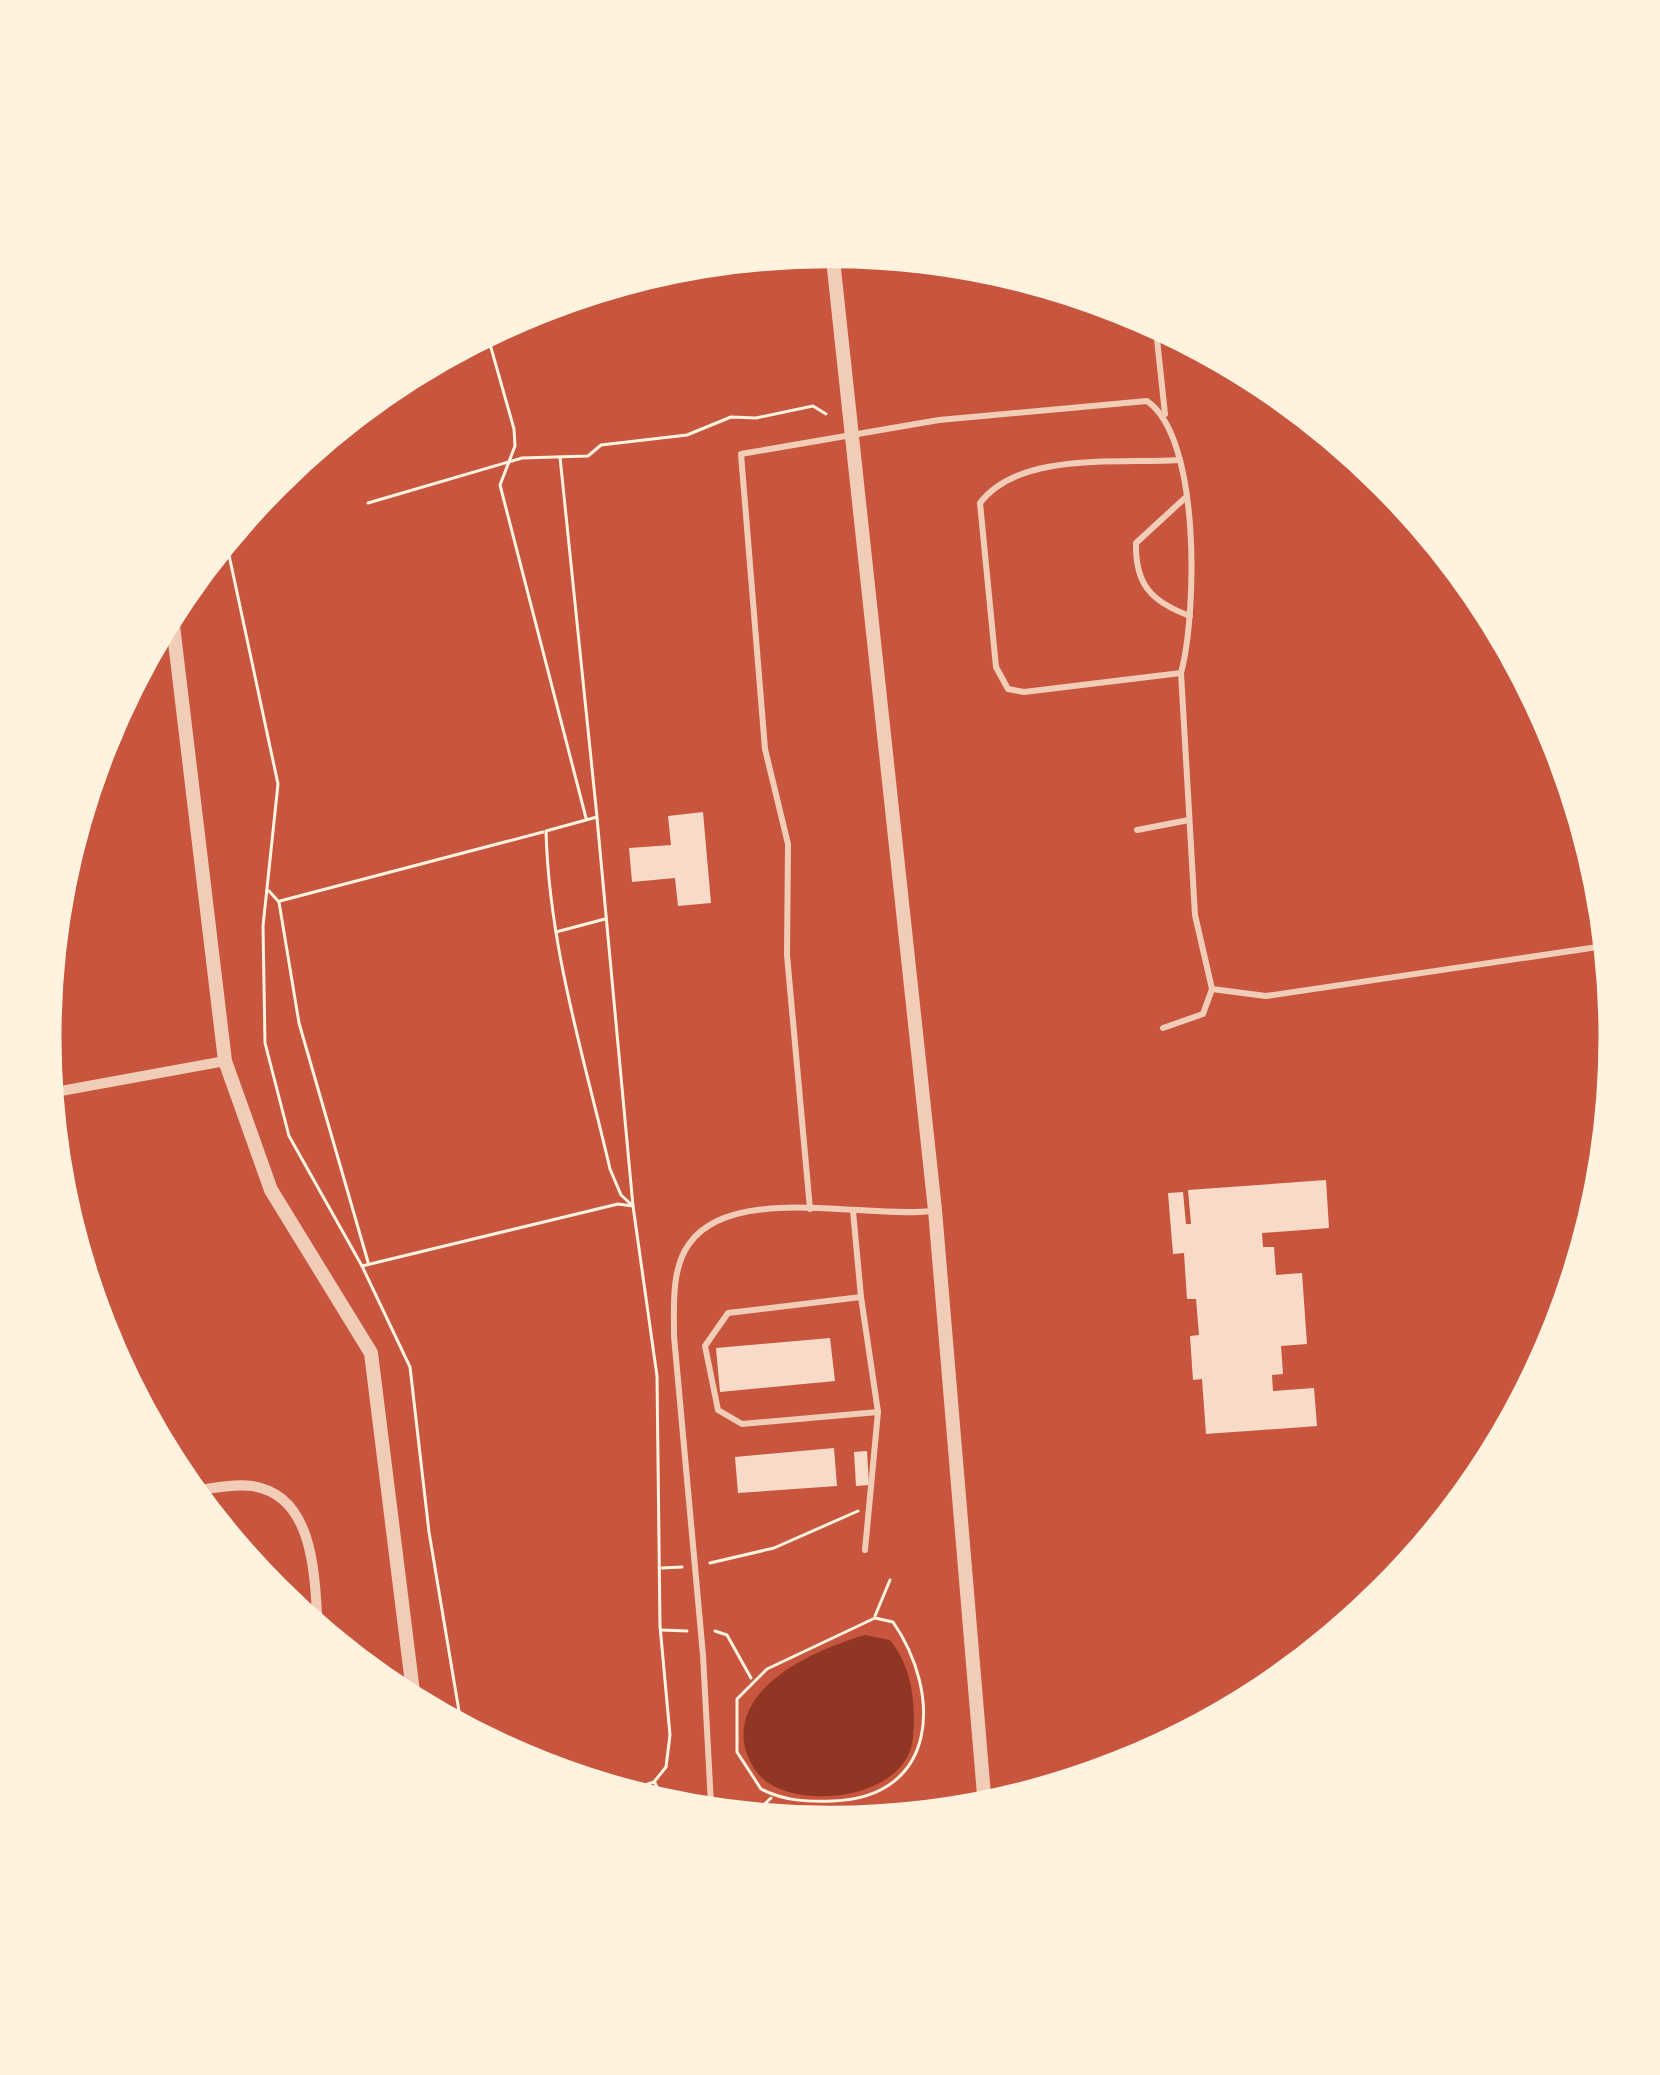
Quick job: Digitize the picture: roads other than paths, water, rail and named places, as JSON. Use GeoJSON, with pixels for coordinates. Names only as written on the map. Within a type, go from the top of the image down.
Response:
{"type":"FeatureCollection","features":[{"type":"Feature","properties":{"kind":"street"},"geometry":{"type":"LineString","coordinates":[[833,261],[935,1210],[984,1798]]}},
{"type":"Feature","properties":{"kind":"street"},"geometry":{"type":"LineString","coordinates":[[174,624],[225,1061],[271,1190],[371,1353],[413,1692]]}},
{"type":"Feature","properties":{"kind":"street"},"geometry":{"type":"LineString","coordinates":[[56,1092],[225,1061]]}},
{"type":"Feature","properties":{"kind":"street"},"geometry":{"type":"LineString","coordinates":[[201,1491],[254,1486],[292,1506],[308,1540],[316,1619]]}},
{"type":"Feature","properties":{"kind":"lane"},"geometry":{"type":"LineString","coordinates":[[1157,334],[1165,414],[1185,498],[1190,616],[1181,673],[1189,820],[1195,915],[1212,989],[1203,1014],[1163,1028]]}},
{"type":"Feature","properties":{"kind":"lane"},"geometry":{"type":"LineString","coordinates":[[810,1209],[787,955],[789,856],[782,800],[766,749],[741,454],[848,433],[1147,401],[1165,414]]}},
{"type":"Feature","properties":{"kind":"lane"},"geometry":{"type":"LineString","coordinates":[[1178,460],[1041,469],[1011,478],[980,502],[996,668],[1008,689],[1181,673]]}},
{"type":"Feature","properties":{"kind":"lane"},"geometry":{"type":"LineString","coordinates":[[1185,498],[1136,543],[1136,565],[1144,589],[1163,606],[1190,616]]}},
{"type":"Feature","properties":{"kind":"lane"},"geometry":{"type":"LineString","coordinates":[[1137,830],[1189,820]]}},
{"type":"Feature","properties":{"kind":"lane"},"geometry":{"type":"LineString","coordinates":[[1212,989],[1266,996],[1600,947]]}},
{"type":"Feature","properties":{"kind":"lane"},"geometry":{"type":"LineString","coordinates":[[711,1804],[674,1287],[686,1247],[730,1214],[810,1209],[901,1215],[935,1210]]}},
{"type":"Feature","properties":{"kind":"lane"},"geometry":{"type":"LineString","coordinates":[[853,1211],[878,1412],[865,1550]]}},
{"type":"Feature","properties":{"kind":"lane"},"geometry":{"type":"LineString","coordinates":[[862,1297],[728,1312],[704,1346],[712,1400],[718,1410],[742,1424],[878,1412]]}}]}
